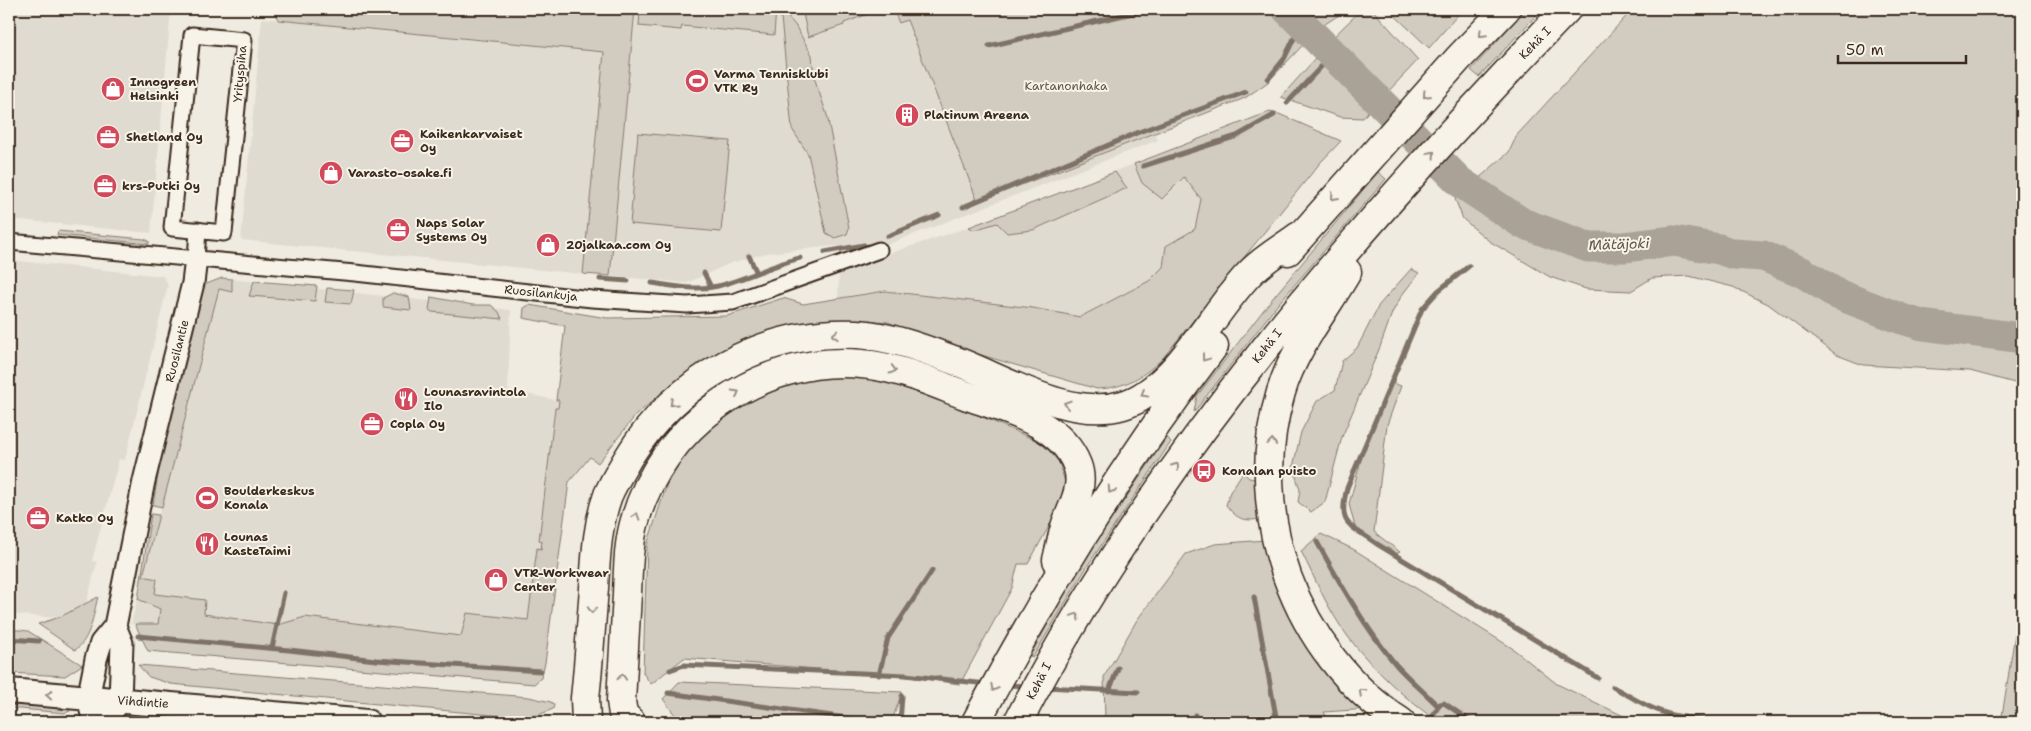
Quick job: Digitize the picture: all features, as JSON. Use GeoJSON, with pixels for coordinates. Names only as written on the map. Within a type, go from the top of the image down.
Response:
{"type":"FeatureCollection","features":[{"type":"Feature","properties":{"kind":"highway"},"geometry":{"type":"LineString","coordinates":[[976,722],[1052,584],[1130,462],[1202,362],[1299,236],[1458,59],[1506,9]]}},
{"type":"Feature","properties":{"kind":"highway","name":"Kehä I"},"geometry":{"type":"LineString","coordinates":[[1018,722],[1051,658],[1099,578],[1158,490],[1204,427],[1286,322],[1399,190],[1491,88],[1567,9]]}},
{"type":"Feature","properties":{"kind":"highway"},"geometry":{"type":"LineString","coordinates":[[1378,216],[1336,292],[1310,330],[1281,391],[1272,440],[1269,478],[1271,508],[1279,552],[1300,609],[1325,648],[1350,681],[1401,722]]}},
{"type":"Feature","properties":{"kind":"highway"},"geometry":{"type":"LineString","coordinates":[[586,722],[585,698],[598,532],[609,494],[640,439],[656,419],[703,378],[718,368],[765,348],[810,337],[856,334],[884,338],[925,349],[1074,406],[1115,407],[1139,397],[1166,378],[1250,272],[1299,236]]}},
{"type":"Feature","properties":{"kind":"highway"},"geometry":{"type":"LineString","coordinates":[[631,722],[623,714],[621,702],[628,566],[633,526],[643,496],[657,468],[695,424],[717,404],[742,389],[791,370],[839,364],[879,366],[912,375],[1006,410],[1049,431],[1070,450],[1078,466],[1080,479],[1079,492],[1065,526],[1052,584]]}},
{"type":"Feature","properties":{"kind":"main road","name":"Vihdintie"},"geometry":{"type":"LineString","coordinates":[[9,692],[367,722]]}},
{"type":"Feature","properties":{"kind":"street","name":"Yrityspiha"},"geometry":{"type":"LineString","coordinates":[[192,35],[244,40],[224,233],[198,230],[172,228],[192,35]]}},
{"type":"Feature","properties":{"kind":"street"},"geometry":{"type":"LineString","coordinates":[[9,242],[196,259],[198,230]]}},
{"type":"Feature","properties":{"kind":"street","name":"Ruosilankuja"},"geometry":{"type":"LineString","coordinates":[[196,259],[422,280],[592,299],[687,305],[733,302],[879,250]]}},
{"type":"Feature","properties":{"kind":"street","name":"Ruosilantie"},"geometry":{"type":"LineString","coordinates":[[94,722],[88,699],[101,643],[114,626],[144,481],[194,283],[196,259]]}},
{"type":"Feature","properties":{"kind":"street"},"geometry":{"type":"LineString","coordinates":[[105,722],[120,701],[122,643],[114,626]]}},
{"type":"Feature","properties":{"kind":"shaded area"},"geometry":{"type":"Polygon","coordinates":[[[9,9],[171,10],[151,233],[9,219],[9,9]]]}},
{"type":"Feature","properties":{"kind":"shaded area"},"geometry":{"type":"Polygon","coordinates":[[[635,9],[1107,9],[1158,140],[876,249],[834,246],[767,253],[731,263],[687,283],[610,276],[635,9]]]}},
{"type":"Feature","properties":{"kind":"shaded area"},"geometry":{"type":"Polygon","coordinates":[[[262,18],[604,52],[583,274],[241,240],[262,18]]]}},
{"type":"Feature","properties":{"kind":"shaded area"},"geometry":{"type":"Polygon","coordinates":[[[1134,164],[1142,183],[1163,199],[1184,177],[1201,199],[1195,229],[1166,246],[1163,267],[1149,281],[1080,317],[1033,308],[885,291],[838,298],[839,270],[969,227],[1134,164]]]}},
{"type":"Feature","properties":{"kind":"shaded area"},"geometry":{"type":"Polygon","coordinates":[[[9,260],[163,276],[168,285],[125,460],[119,459],[92,561],[97,562],[82,620],[9,614],[9,260]]]}},
{"type":"Feature","properties":{"kind":"shaded area"},"geometry":{"type":"Polygon","coordinates":[[[220,278],[511,310],[508,390],[569,403],[543,628],[498,657],[131,624],[178,440],[207,286],[220,278]]]}},
{"type":"Feature","properties":{"kind":"green space"},"geometry":{"type":"Polygon","coordinates":[[[276,9],[635,9],[610,276],[583,274],[604,52],[278,20],[276,9]]]}},
{"type":"Feature","properties":{"kind":"green space"},"geometry":{"type":"Polygon","coordinates":[[[640,9],[776,9],[774,35],[682,26],[681,30],[639,26],[640,9]]]}},
{"type":"Feature","properties":{"kind":"green space"},"geometry":{"type":"Polygon","coordinates":[[[802,9],[881,9],[844,23],[844,25],[808,37],[802,9]]]}},
{"type":"Feature","properties":{"kind":"green space","name":"Kartanonhaka"},"geometry":{"type":"Polygon","coordinates":[[[893,9],[1348,9],[1319,28],[1268,82],[1245,98],[985,199],[977,200],[907,20],[899,23],[893,9]]]}},
{"type":"Feature","properties":{"kind":"green space"},"geometry":{"type":"Polygon","coordinates":[[[1362,9],[1372,9],[1418,60],[1384,96],[1327,43],[1362,9]]]}},
{"type":"Feature","properties":{"kind":"green space"},"geometry":{"type":"Polygon","coordinates":[[[1388,9],[1463,9],[1429,48],[1388,9]]]}},
{"type":"Feature","properties":{"kind":"green space"},"geometry":{"type":"Polygon","coordinates":[[[1526,9],[1542,9],[1479,77],[1471,70],[1526,9]]]}},
{"type":"Feature","properties":{"kind":"green space"},"geometry":{"type":"Polygon","coordinates":[[[1633,9],[2022,9],[2022,385],[1970,371],[1863,365],[1837,355],[1768,304],[1733,287],[1689,276],[1652,278],[1631,291],[1586,289],[1550,277],[1489,241],[1463,219],[1455,199],[1509,152],[1517,135],[1633,9]]]}},
{"type":"Feature","properties":{"kind":"green space"},"geometry":{"type":"Polygon","coordinates":[[[786,15],[795,25],[812,55],[814,77],[827,115],[849,228],[847,234],[835,238],[826,233],[808,154],[792,129],[781,18],[778,16],[786,15]]]}},
{"type":"Feature","properties":{"kind":"green space"},"geometry":{"type":"Polygon","coordinates":[[[1315,59],[1371,108],[1363,118],[1340,117],[1281,97],[1315,59]]]}},
{"type":"Feature","properties":{"kind":"green space"},"geometry":{"type":"Polygon","coordinates":[[[1269,112],[1279,114],[1341,141],[1320,163],[1163,358],[1141,376],[1125,384],[1097,389],[947,345],[888,322],[863,320],[789,327],[730,346],[677,380],[636,415],[598,463],[590,457],[569,482],[545,663],[541,678],[534,684],[148,651],[135,624],[158,624],[160,609],[138,599],[151,514],[159,515],[143,576],[157,579],[155,594],[205,600],[204,614],[278,625],[305,617],[461,636],[467,613],[528,620],[537,548],[541,549],[542,541],[539,540],[555,408],[558,408],[559,400],[556,400],[565,326],[523,318],[524,308],[529,305],[607,318],[727,316],[783,298],[803,304],[885,291],[1033,308],[1080,317],[1149,281],[1163,267],[1166,246],[1195,229],[1201,199],[1184,177],[1162,199],[1142,183],[1134,164],[1269,112]]]}},
{"type":"Feature","properties":{"kind":"green space"},"geometry":{"type":"Polygon","coordinates":[[[638,133],[730,141],[721,232],[630,224],[638,133]]]}},
{"type":"Feature","properties":{"kind":"green space"},"geometry":{"type":"Polygon","coordinates":[[[1115,172],[1127,188],[1033,230],[1007,233],[997,223],[974,230],[969,227],[1115,172]]]}},
{"type":"Feature","properties":{"kind":"green space"},"geometry":{"type":"Polygon","coordinates":[[[1378,172],[1386,179],[1278,304],[1194,412],[1197,396],[1272,299],[1378,172]]]}},
{"type":"Feature","properties":{"kind":"green space"},"geometry":{"type":"Polygon","coordinates":[[[58,231],[144,239],[149,241],[149,244],[57,235],[58,231]]]}},
{"type":"Feature","properties":{"kind":"green space"},"geometry":{"type":"Polygon","coordinates":[[[1411,269],[1419,273],[1402,295],[1392,313],[1380,347],[1342,437],[1325,502],[1311,512],[1298,502],[1300,490],[1293,467],[1301,432],[1317,401],[1335,390],[1342,361],[1357,348],[1379,305],[1411,269]]]}},
{"type":"Feature","properties":{"kind":"green space"},"geometry":{"type":"Polygon","coordinates":[[[222,278],[232,279],[232,292],[219,289],[162,507],[153,505],[162,450],[204,285],[222,278]]]}},
{"type":"Feature","properties":{"kind":"green space"},"geometry":{"type":"Polygon","coordinates":[[[254,281],[317,286],[315,301],[249,296],[254,281]]]}},
{"type":"Feature","properties":{"kind":"green space"},"geometry":{"type":"Polygon","coordinates":[[[327,288],[354,290],[351,304],[325,302],[327,288]]]}},
{"type":"Feature","properties":{"kind":"green space"},"geometry":{"type":"Polygon","coordinates":[[[393,293],[409,297],[411,310],[383,307],[383,298],[393,293]]]}},
{"type":"Feature","properties":{"kind":"green space"},"geometry":{"type":"Polygon","coordinates":[[[431,297],[473,305],[491,305],[499,312],[502,319],[432,312],[429,310],[431,297]]]}},
{"type":"Feature","properties":{"kind":"green space"},"geometry":{"type":"Polygon","coordinates":[[[826,375],[882,379],[946,401],[1042,443],[1059,462],[1065,482],[1057,512],[1028,564],[1018,564],[1012,588],[960,684],[901,676],[684,658],[651,684],[643,673],[647,545],[668,481],[689,450],[718,419],[770,386],[826,375]]]}},
{"type":"Feature","properties":{"kind":"green space"},"geometry":{"type":"Polygon","coordinates":[[[1390,382],[1401,386],[1387,425],[1374,532],[1400,552],[1393,555],[1355,527],[1349,504],[1361,460],[1390,382]]]}},
{"type":"Feature","properties":{"kind":"green space"},"geometry":{"type":"Polygon","coordinates":[[[1167,437],[1171,442],[1088,565],[1033,657],[1030,656],[1081,564],[1167,437]]]}},
{"type":"Feature","properties":{"kind":"green space"},"geometry":{"type":"Polygon","coordinates":[[[1243,472],[1249,478],[1255,479],[1259,490],[1260,519],[1249,520],[1240,518],[1226,505],[1230,492],[1243,472]]]}},
{"type":"Feature","properties":{"kind":"green space"},"geometry":{"type":"Polygon","coordinates":[[[1321,534],[1353,549],[1512,648],[1557,684],[1636,722],[1439,722],[1380,673],[1349,638],[1335,618],[1301,551],[1321,534]]]}},
{"type":"Feature","properties":{"kind":"green space"},"geometry":{"type":"Polygon","coordinates":[[[1265,540],[1369,709],[1324,712],[1329,722],[1105,722],[1104,677],[1137,620],[1186,554],[1215,544],[1265,540]]]}},
{"type":"Feature","properties":{"kind":"green space"},"geometry":{"type":"Polygon","coordinates":[[[2022,590],[2022,722],[2001,722],[2022,590]]]}},
{"type":"Feature","properties":{"kind":"green space"},"geometry":{"type":"Polygon","coordinates":[[[98,597],[93,619],[85,640],[75,650],[38,624],[60,617],[98,597]]]}},
{"type":"Feature","properties":{"kind":"green space"},"geometry":{"type":"Polygon","coordinates":[[[9,629],[28,631],[82,665],[65,676],[9,673],[9,629]]]}},
{"type":"Feature","properties":{"kind":"green space"},"geometry":{"type":"Polygon","coordinates":[[[138,665],[529,697],[551,702],[554,705],[553,709],[536,716],[512,717],[171,684],[149,677],[138,665]]]}},
{"type":"Feature","properties":{"kind":"green space"},"geometry":{"type":"Polygon","coordinates":[[[679,682],[902,692],[894,715],[889,722],[715,722],[678,719],[663,699],[679,682]]]}},
{"type":"Feature","properties":{"kind":"green space"},"geometry":{"type":"Polygon","coordinates":[[[9,703],[69,708],[70,711],[65,713],[9,708],[9,703]]]}},
{"type":"Feature","properties":{"kind":"green space"},"geometry":{"type":"Polygon","coordinates":[[[130,713],[237,722],[137,722],[130,717],[130,713]]]}},
{"type":"Feature","properties":{"kind":"waterway"},"geometry":{"type":"LineString","coordinates":[[989,46],[1150,9]]}},
{"type":"Feature","properties":{"kind":"waterway","name":"Mätäjoki"},"geometry":{"type":"LineString","coordinates":[[1287,9],[1460,182],[1522,223],[1588,247],[1624,247],[1674,241],[1719,249],[1733,254],[1763,256],[1802,272],[1837,294],[1902,319],[1922,325],[2022,338]]}},
{"type":"Feature","properties":{"kind":"waterway"},"geometry":{"type":"LineString","coordinates":[[1268,79],[1284,59],[1301,24]]}},
{"type":"Feature","properties":{"kind":"waterway"},"geometry":{"type":"LineString","coordinates":[[1287,103],[1332,55]]}},
{"type":"Feature","properties":{"kind":"waterway"},"geometry":{"type":"LineString","coordinates":[[963,207],[1139,132],[1246,92]]}},
{"type":"Feature","properties":{"kind":"waterway"},"geometry":{"type":"LineString","coordinates":[[1143,166],[1237,136],[1274,115]]}},
{"type":"Feature","properties":{"kind":"waterway"},"geometry":{"type":"LineString","coordinates":[[888,236],[939,215]]}},
{"type":"Feature","properties":{"kind":"waterway"},"geometry":{"type":"LineString","coordinates":[[825,252],[864,245]]}},
{"type":"Feature","properties":{"kind":"waterway"},"geometry":{"type":"LineString","coordinates":[[749,256],[756,271]]}},
{"type":"Feature","properties":{"kind":"waterway"},"geometry":{"type":"LineString","coordinates":[[652,283],[685,288],[718,286],[800,258]]}},
{"type":"Feature","properties":{"kind":"waterway"},"geometry":{"type":"LineString","coordinates":[[1469,266],[1438,291],[1422,309],[1347,488],[1344,501],[1345,518],[1353,528],[1377,544],[1598,678]]}},
{"type":"Feature","properties":{"kind":"waterway"},"geometry":{"type":"LineString","coordinates":[[704,273],[711,287]]}},
{"type":"Feature","properties":{"kind":"waterway"},"geometry":{"type":"LineString","coordinates":[[600,279],[628,281]]}},
{"type":"Feature","properties":{"kind":"waterway"},"geometry":{"type":"LineString","coordinates":[[1317,542],[1344,590],[1385,652],[1438,706]]}},
{"type":"Feature","properties":{"kind":"waterway"},"geometry":{"type":"LineString","coordinates":[[879,675],[888,638],[932,571]]}},
{"type":"Feature","properties":{"kind":"waterway"},"geometry":{"type":"LineString","coordinates":[[272,648],[284,593]]}},
{"type":"Feature","properties":{"kind":"waterway"},"geometry":{"type":"LineString","coordinates":[[1254,597],[1277,722]]}},
{"type":"Feature","properties":{"kind":"waterway"},"geometry":{"type":"LineString","coordinates":[[138,636],[376,660],[541,671]]}},
{"type":"Feature","properties":{"kind":"waterway"},"geometry":{"type":"LineString","coordinates":[[9,639],[39,641]]}},
{"type":"Feature","properties":{"kind":"waterway"},"geometry":{"type":"LineString","coordinates":[[670,670],[684,665],[905,675],[987,684]]}},
{"type":"Feature","properties":{"kind":"waterway"},"geometry":{"type":"LineString","coordinates":[[1109,691],[1118,668]]}},
{"type":"Feature","properties":{"kind":"waterway"},"geometry":{"type":"LineString","coordinates":[[1006,685],[1027,686]]}},
{"type":"Feature","properties":{"kind":"waterway"},"geometry":{"type":"LineString","coordinates":[[1046,687],[1138,692]]}},
{"type":"Feature","properties":{"kind":"waterway"},"geometry":{"type":"LineString","coordinates":[[1613,687],[1649,707],[1672,715],[1705,720],[1760,722]]}},
{"type":"Feature","properties":{"kind":"waterway"},"geometry":{"type":"LineString","coordinates":[[668,693],[875,722]]}},
{"type":"Feature","properties":{"kind":"waterway"},"geometry":{"type":"LineString","coordinates":[[900,722],[902,696]]}},
{"type":"Feature","properties":{"kind":"waterway"},"geometry":{"type":"LineString","coordinates":[[1430,720],[1440,704],[1444,703],[1472,722]]}},
{"type":"Feature","properties":{"kind":"waterway"},"geometry":{"type":"LineString","coordinates":[[1195,715],[1196,722]]}},
{"type":"Feature","properties":{"kind":"place","name":"Varma Tennisklubi VTK Ry"},"geometry":{"type":"Point","coordinates":[697,81]}},
{"type":"Feature","properties":{"kind":"place","name":"Innogreen Helsinki"},"geometry":{"type":"Point","coordinates":[113,89]}},
{"type":"Feature","properties":{"kind":"place","name":"Platinum Areena"},"geometry":{"type":"Point","coordinates":[907,115]}},
{"type":"Feature","properties":{"kind":"place","name":"Shetland Oy"},"geometry":{"type":"Point","coordinates":[108,137]}},
{"type":"Feature","properties":{"kind":"place","name":"Kaikenkarvaiset Oy"},"geometry":{"type":"Point","coordinates":[402,141]}},
{"type":"Feature","properties":{"kind":"place","name":"Varasto-osake.fi"},"geometry":{"type":"Point","coordinates":[331,173]}},
{"type":"Feature","properties":{"kind":"place","name":"krs-Putki Oy"},"geometry":{"type":"Point","coordinates":[105,186]}},
{"type":"Feature","properties":{"kind":"place","name":"Naps Solar Systems Oy"},"geometry":{"type":"Point","coordinates":[398,230]}},
{"type":"Feature","properties":{"kind":"place","name":"20jalkaa.com Oy"},"geometry":{"type":"Point","coordinates":[548,245]}},
{"type":"Feature","properties":{"kind":"place","name":"Lounasravintola Ilo"},"geometry":{"type":"Point","coordinates":[406,399]}},
{"type":"Feature","properties":{"kind":"place","name":"Copla Oy"},"geometry":{"type":"Point","coordinates":[372,424]}},
{"type":"Feature","properties":{"kind":"place","name":"Konalan puisto"},"geometry":{"type":"Point","coordinates":[1204,471]}},
{"type":"Feature","properties":{"kind":"place","name":"Boulderkeskus Konala"},"geometry":{"type":"Point","coordinates":[207,498]}},
{"type":"Feature","properties":{"kind":"place","name":"Katko Oy"},"geometry":{"type":"Point","coordinates":[38,518]}},
{"type":"Feature","properties":{"kind":"place","name":"Lounas KasteTaimi"},"geometry":{"type":"Point","coordinates":[207,544]}},
{"type":"Feature","properties":{"kind":"place","name":"VTR-Workwear Center"},"geometry":{"type":"Point","coordinates":[496,580]}}]}
